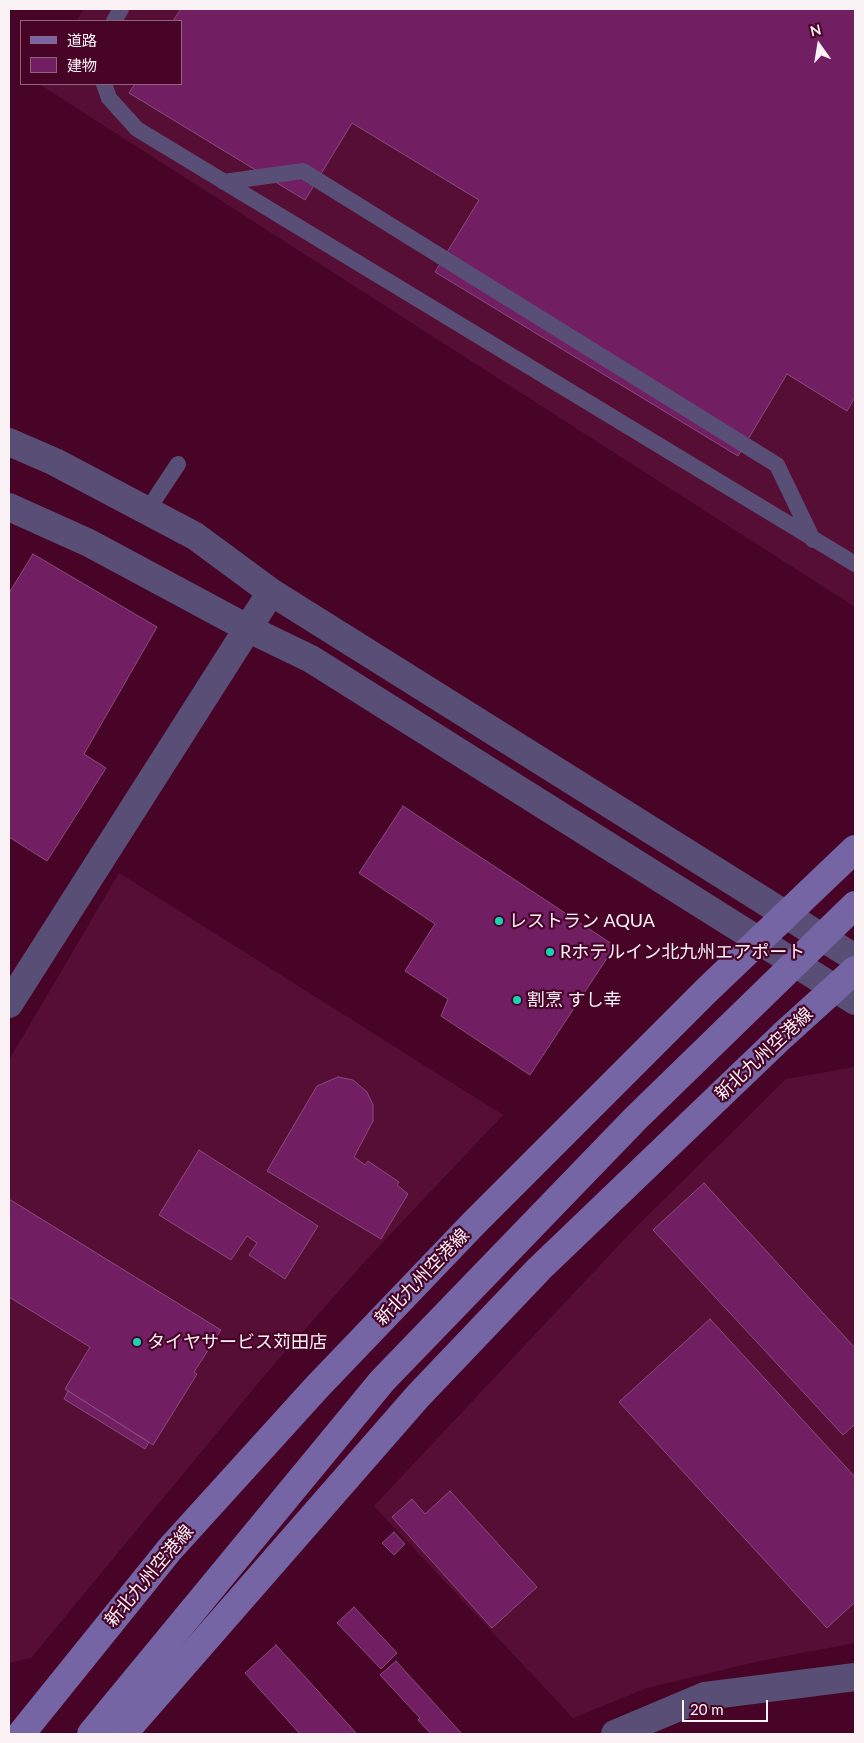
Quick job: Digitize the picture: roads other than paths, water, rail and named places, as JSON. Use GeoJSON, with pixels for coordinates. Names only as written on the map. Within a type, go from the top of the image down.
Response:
{"type":"FeatureCollection","features":[{"type":"Feature","properties":{"kind":"main road","name":"新北九州空港線"},"geometry":{"type":"LineString","coordinates":[[21,1734],[170,1549],[317,1387],[474,1223],[707,990],[855,849]]}},
{"type":"Feature","properties":{"kind":"main road"},"geometry":{"type":"LineString","coordinates":[[91,1734],[382,1381],[636,1118],[855,905]]}},
{"type":"Feature","properties":{"kind":"main road","name":"新北九州空港線"},"geometry":{"type":"LineString","coordinates":[[124,1734],[445,1368],[539,1270],[845,995],[855,970]]}},
{"type":"Feature","properties":{"kind":"street"},"geometry":{"type":"LineString","coordinates":[[9,442],[55,462],[195,536],[271,592],[788,914],[855,958]]}},
{"type":"Feature","properties":{"kind":"street"},"geometry":{"type":"LineString","coordinates":[[9,507],[89,543],[249,629],[311,659],[845,995]]}},
{"type":"Feature","properties":{"kind":"street"},"geometry":{"type":"LineString","coordinates":[[9,1004],[271,592]]}},
{"type":"Feature","properties":{"kind":"street"},"geometry":{"type":"LineString","coordinates":[[616,1734],[705,1696],[855,1677]]}},
{"type":"Feature","properties":{"kind":"lane"},"geometry":{"type":"LineString","coordinates":[[115,20],[121,9]]}},
{"type":"Feature","properties":{"kind":"lane"},"geometry":{"type":"LineString","coordinates":[[104,85],[108,98],[137,129],[855,564]]}},
{"type":"Feature","properties":{"kind":"lane"},"geometry":{"type":"LineString","coordinates":[[224,182],[303,171],[777,465],[813,540]]}},
{"type":"Feature","properties":{"kind":"lane"},"geometry":{"type":"LineString","coordinates":[[146,511],[178,464]]}},
{"type":"Feature","properties":{"kind":"place","name":"レストラン AQUA"},"geometry":{"type":"Point","coordinates":[499,921]}},
{"type":"Feature","properties":{"kind":"place","name":"Rホテルイン北九州エアポート"},"geometry":{"type":"Point","coordinates":[550,952]}},
{"type":"Feature","properties":{"kind":"place","name":"割烹 すし幸"},"geometry":{"type":"Point","coordinates":[517,1000]}},
{"type":"Feature","properties":{"kind":"place","name":"タイヤサービス苅田店"},"geometry":{"type":"Point","coordinates":[137,1342]}}]}
